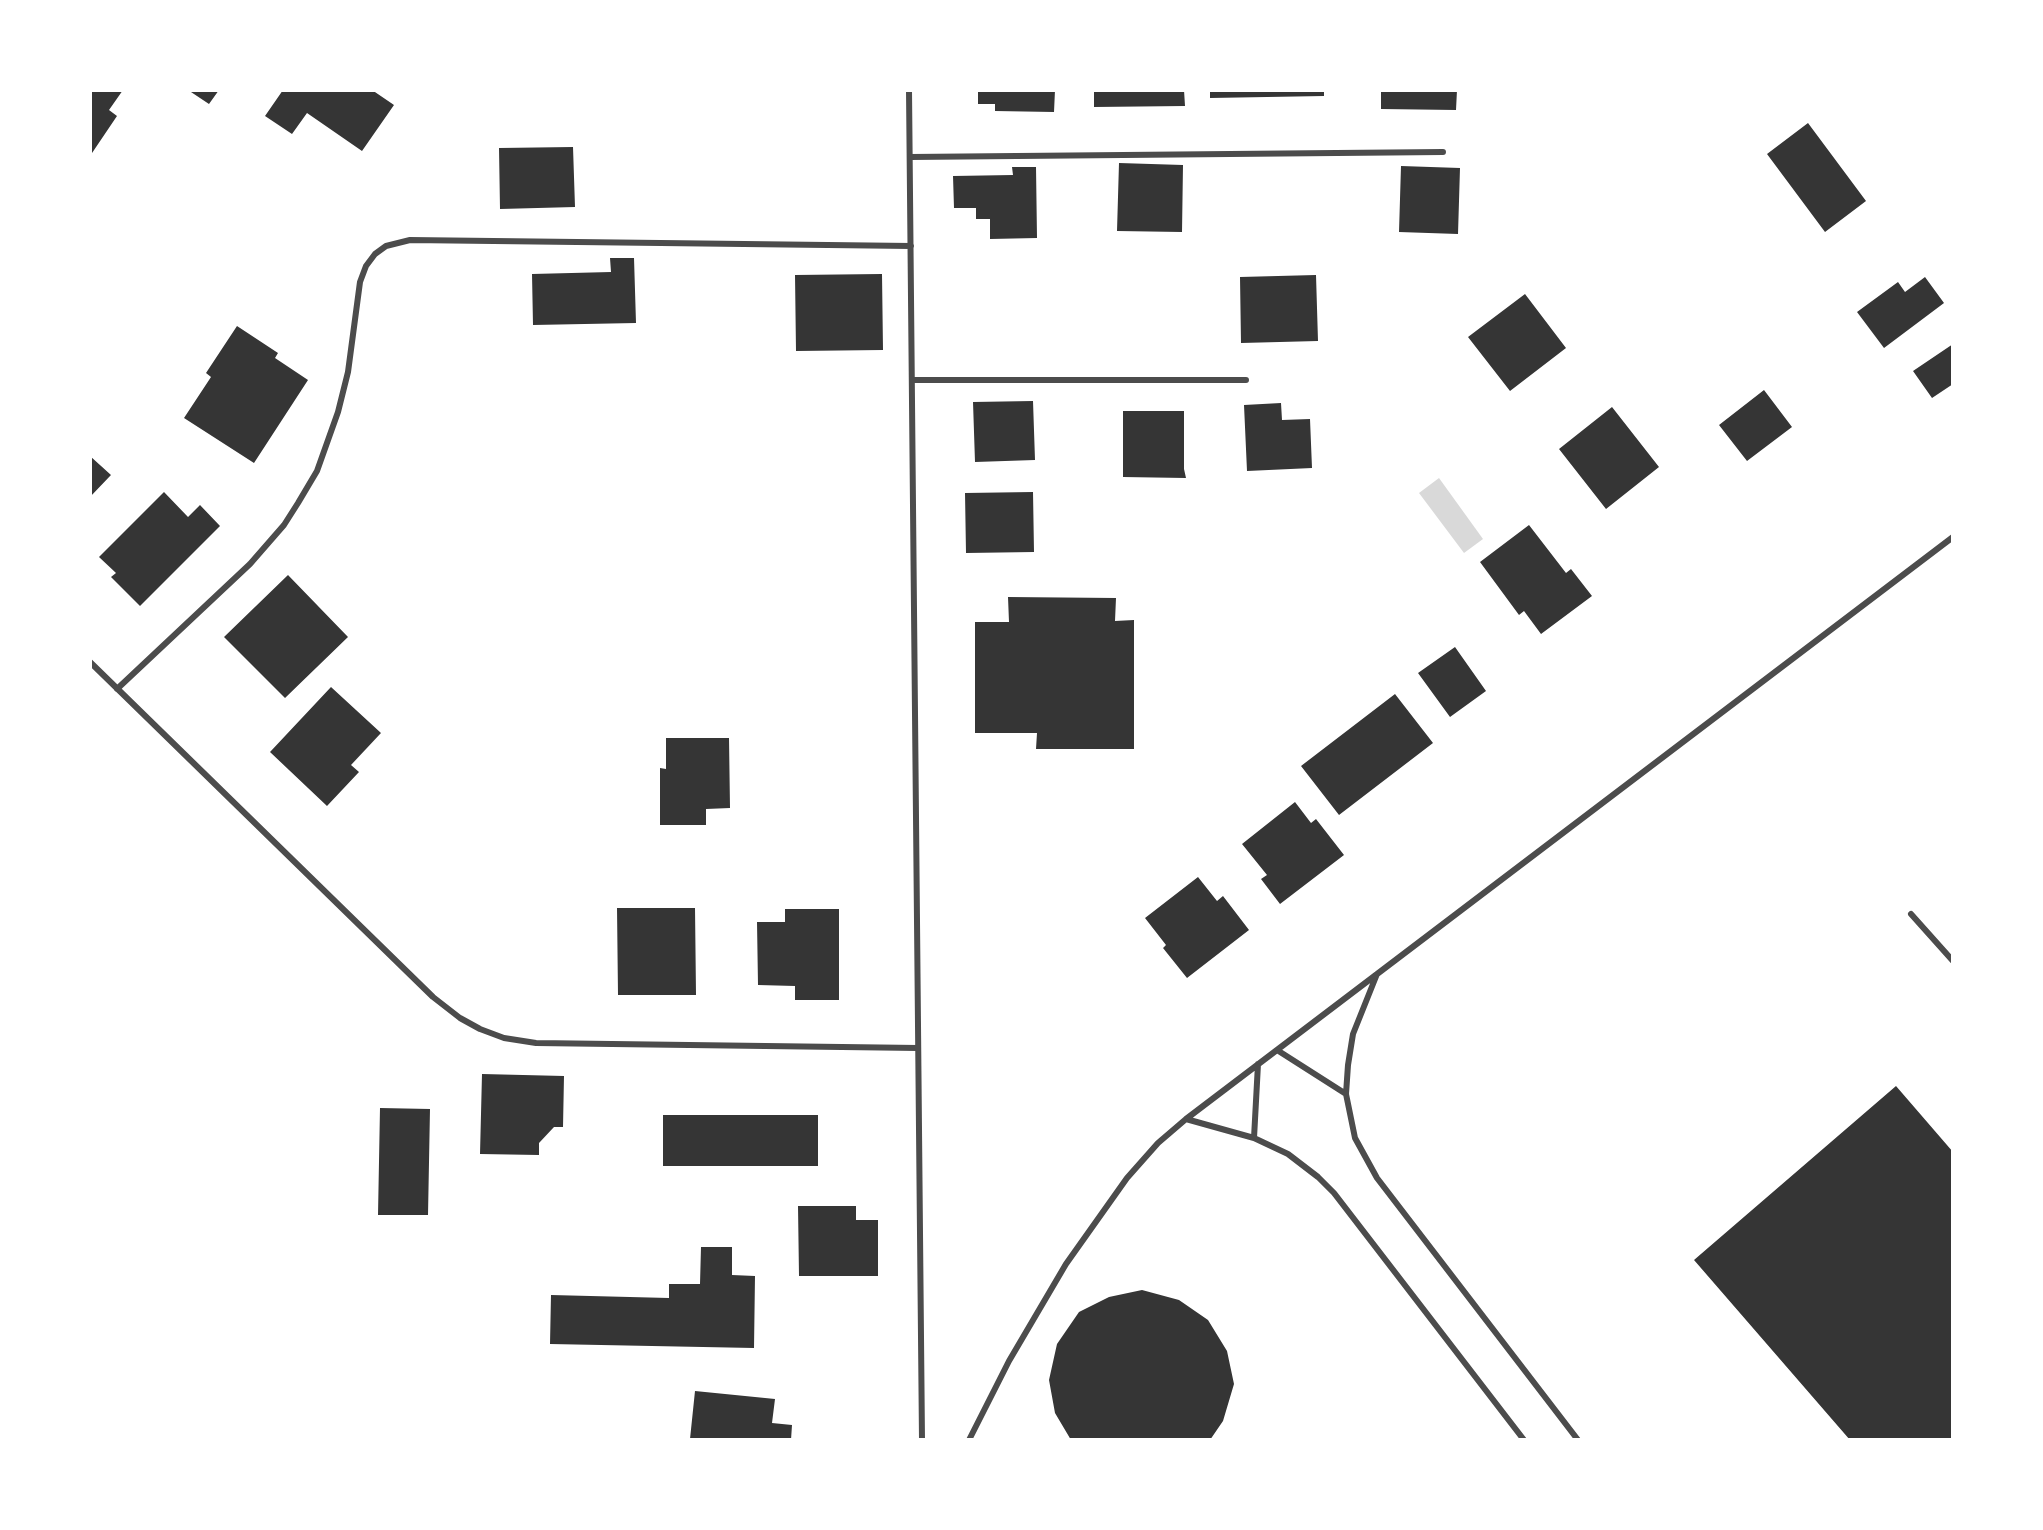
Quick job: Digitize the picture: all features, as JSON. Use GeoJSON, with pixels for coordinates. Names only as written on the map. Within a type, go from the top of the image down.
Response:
{"type":"FeatureCollection","features":[{"type":"Feature","properties":{"kind":"street"},"geometry":{"type":"LineString","coordinates":[[909,90],[922,1440]]}},
{"type":"Feature","properties":{"kind":"street"},"geometry":{"type":"LineString","coordinates":[[910,157],[1443,152]]}},
{"type":"Feature","properties":{"kind":"street"},"geometry":{"type":"LineString","coordinates":[[117,689],[250,564],[284,525],[310,482],[331,434],[348,372],[360,282],[366,266],[375,254],[386,246],[410,240],[911,246]]}},
{"type":"Feature","properties":{"kind":"street"},"geometry":{"type":"LineString","coordinates":[[912,380],[1246,380]]}},
{"type":"Feature","properties":{"kind":"street"},"geometry":{"type":"LineString","coordinates":[[969,1440],[1009,1361],[1051,1288],[1084,1236],[1142,1159],[1186,1119],[1953,537]]}},
{"type":"Feature","properties":{"kind":"street"},"geometry":{"type":"LineString","coordinates":[[90,662],[433,997],[460,1018],[480,1029],[504,1038],[536,1043],[918,1048]]}},
{"type":"Feature","properties":{"kind":"street"},"geometry":{"type":"LineString","coordinates":[[1911,914],[1953,961]]}},
{"type":"Feature","properties":{"kind":"street"},"geometry":{"type":"LineString","coordinates":[[1377,974],[1353,1034],[1346,1094],[1355,1138],[1371,1168],[1578,1440]]}},
{"type":"Feature","properties":{"kind":"street"},"geometry":{"type":"LineString","coordinates":[[1276,1050],[1346,1094]]}},
{"type":"Feature","properties":{"kind":"street"},"geometry":{"type":"LineString","coordinates":[[1254,1138],[1258,1064]]}},
{"type":"Feature","properties":{"kind":"street"},"geometry":{"type":"LineString","coordinates":[[1186,1119],[1254,1138],[1288,1154],[1305,1166],[1334,1193],[1524,1440]]}},
{"type":"Feature","properties":{"kind":"shaded area"},"geometry":{"type":"Polygon","coordinates":[[[1439,478],[1483,539],[1464,553],[1419,493],[1439,478]]]}},
{"type":"Feature","properties":{"kind":"building"},"geometry":{"type":"Polygon","coordinates":[[[90,90],[123,90],[109,110],[117,116],[90,156],[90,90]]]}},
{"type":"Feature","properties":{"kind":"building"},"geometry":{"type":"Polygon","coordinates":[[[188,90],[219,90],[209,104],[188,90]]]}},
{"type":"Feature","properties":{"kind":"building"},"geometry":{"type":"Polygon","coordinates":[[[283,90],[372,90],[394,105],[362,151],[307,113],[292,134],[265,116],[283,90]]]}},
{"type":"Feature","properties":{"kind":"building"},"geometry":{"type":"Polygon","coordinates":[[[978,90],[1055,90],[1054,112],[995,111],[995,104],[978,104],[978,90]]]}},
{"type":"Feature","properties":{"kind":"building"},"geometry":{"type":"Polygon","coordinates":[[[1094,90],[1184,90],[1185,106],[1094,107],[1094,90]]]}},
{"type":"Feature","properties":{"kind":"building"},"geometry":{"type":"Polygon","coordinates":[[[1210,90],[1324,90],[1324,96],[1210,98],[1210,90]]]}},
{"type":"Feature","properties":{"kind":"building"},"geometry":{"type":"Polygon","coordinates":[[[1381,90],[1457,90],[1456,110],[1381,109],[1381,90]]]}},
{"type":"Feature","properties":{"kind":"building"},"geometry":{"type":"Polygon","coordinates":[[[1808,123],[1866,201],[1825,232],[1767,154],[1808,123]]]}},
{"type":"Feature","properties":{"kind":"building"},"geometry":{"type":"Polygon","coordinates":[[[573,147],[575,207],[500,209],[499,148],[573,147]]]}},
{"type":"Feature","properties":{"kind":"building"},"geometry":{"type":"Polygon","coordinates":[[[1119,163],[1183,165],[1182,232],[1117,231],[1119,163]]]}},
{"type":"Feature","properties":{"kind":"building"},"geometry":{"type":"Polygon","coordinates":[[[1401,166],[1460,168],[1458,234],[1399,232],[1401,166]]]}},
{"type":"Feature","properties":{"kind":"building"},"geometry":{"type":"Polygon","coordinates":[[[1012,167],[1036,167],[1037,238],[990,239],[990,219],[976,219],[976,208],[954,208],[953,176],[1013,175],[1012,167]]]}},
{"type":"Feature","properties":{"kind":"building"},"geometry":{"type":"Polygon","coordinates":[[[610,258],[634,258],[636,323],[533,325],[532,274],[611,272],[610,258]]]}},
{"type":"Feature","properties":{"kind":"building"},"geometry":{"type":"Polygon","coordinates":[[[882,274],[883,350],[796,351],[795,275],[882,274]]]}},
{"type":"Feature","properties":{"kind":"building"},"geometry":{"type":"Polygon","coordinates":[[[1316,275],[1318,341],[1241,343],[1240,277],[1316,275]]]}},
{"type":"Feature","properties":{"kind":"building"},"geometry":{"type":"Polygon","coordinates":[[[1925,277],[1944,303],[1884,348],[1857,312],[1898,282],[1905,292],[1925,277]]]}},
{"type":"Feature","properties":{"kind":"building"},"geometry":{"type":"Polygon","coordinates":[[[1525,294],[1566,348],[1510,391],[1468,337],[1525,294]]]}},
{"type":"Feature","properties":{"kind":"building"},"geometry":{"type":"Polygon","coordinates":[[[237,326],[278,353],[275,358],[308,380],[254,463],[184,418],[211,377],[206,373],[237,326]]]}},
{"type":"Feature","properties":{"kind":"building"},"geometry":{"type":"Polygon","coordinates":[[[1953,344],[1953,384],[1932,398],[1913,371],[1953,344]]]}},
{"type":"Feature","properties":{"kind":"building"},"geometry":{"type":"Polygon","coordinates":[[[1764,390],[1792,427],[1747,461],[1719,425],[1764,390]]]}},
{"type":"Feature","properties":{"kind":"building"},"geometry":{"type":"Polygon","coordinates":[[[1033,401],[1035,460],[975,462],[973,402],[1033,401]]]}},
{"type":"Feature","properties":{"kind":"building"},"geometry":{"type":"Polygon","coordinates":[[[1281,403],[1282,420],[1310,419],[1312,468],[1247,471],[1244,405],[1281,403]]]}},
{"type":"Feature","properties":{"kind":"building"},"geometry":{"type":"Polygon","coordinates":[[[1612,407],[1659,467],[1606,509],[1559,449],[1612,407]]]}},
{"type":"Feature","properties":{"kind":"building"},"geometry":{"type":"Polygon","coordinates":[[[1123,411],[1184,411],[1186,478],[1123,477],[1123,411]]]}},
{"type":"Feature","properties":{"kind":"building"},"geometry":{"type":"Polygon","coordinates":[[[90,456],[111,475],[90,497],[90,456]]]}},
{"type":"Feature","properties":{"kind":"building"},"geometry":{"type":"Polygon","coordinates":[[[164,492],[188,517],[200,505],[220,526],[140,606],[111,577],[116,573],[99,557],[164,492]]]}},
{"type":"Feature","properties":{"kind":"building"},"geometry":{"type":"Polygon","coordinates":[[[1033,492],[1034,552],[966,553],[965,493],[1033,492]]]}},
{"type":"Feature","properties":{"kind":"building"},"geometry":{"type":"Polygon","coordinates":[[[1529,525],[1566,573],[1571,569],[1592,596],[1541,634],[1524,611],[1519,615],[1480,562],[1529,525]]]}},
{"type":"Feature","properties":{"kind":"building"},"geometry":{"type":"Polygon","coordinates":[[[288,575],[348,637],[285,698],[224,637],[288,575]]]}},
{"type":"Feature","properties":{"kind":"building"},"geometry":{"type":"Polygon","coordinates":[[[1008,597],[1116,598],[1115,621],[1134,620],[1134,749],[1036,749],[1037,733],[975,733],[975,622],[1009,622],[1008,597]]]}},
{"type":"Feature","properties":{"kind":"building"},"geometry":{"type":"Polygon","coordinates":[[[1455,647],[1486,691],[1450,717],[1418,673],[1455,647]]]}},
{"type":"Feature","properties":{"kind":"building"},"geometry":{"type":"Polygon","coordinates":[[[331,687],[381,733],[351,765],[359,772],[327,806],[270,752],[331,687]]]}},
{"type":"Feature","properties":{"kind":"building"},"geometry":{"type":"Polygon","coordinates":[[[1395,694],[1433,743],[1339,815],[1301,766],[1395,694]]]}},
{"type":"Feature","properties":{"kind":"building"},"geometry":{"type":"Polygon","coordinates":[[[666,738],[729,738],[730,808],[706,809],[706,825],[660,825],[660,768],[666,769],[666,738]]]}},
{"type":"Feature","properties":{"kind":"building"},"geometry":{"type":"Polygon","coordinates":[[[1295,802],[1311,823],[1316,819],[1344,855],[1280,904],[1261,879],[1267,875],[1242,844],[1295,802]]]}},
{"type":"Feature","properties":{"kind":"building"},"geometry":{"type":"Polygon","coordinates":[[[1198,877],[1217,901],[1223,896],[1249,930],[1187,978],[1163,948],[1166,945],[1145,918],[1198,877]]]}},
{"type":"Feature","properties":{"kind":"building"},"geometry":{"type":"Polygon","coordinates":[[[617,908],[695,908],[696,995],[618,995],[617,908]]]}},
{"type":"Feature","properties":{"kind":"building"},"geometry":{"type":"Polygon","coordinates":[[[785,909],[839,909],[839,1000],[795,1000],[795,986],[758,985],[757,922],[785,922],[785,909]]]}},
{"type":"Feature","properties":{"kind":"building"},"geometry":{"type":"Polygon","coordinates":[[[482,1074],[564,1076],[563,1127],[554,1127],[539,1143],[539,1155],[480,1154],[482,1074]]]}},
{"type":"Feature","properties":{"kind":"building"},"geometry":{"type":"Polygon","coordinates":[[[1896,1086],[1953,1152],[1953,1440],[1850,1440],[1694,1260],[1896,1086]]]}},
{"type":"Feature","properties":{"kind":"building"},"geometry":{"type":"Polygon","coordinates":[[[380,1108],[430,1109],[428,1215],[378,1215],[380,1108]]]}},
{"type":"Feature","properties":{"kind":"building"},"geometry":{"type":"Polygon","coordinates":[[[663,1115],[818,1115],[818,1166],[663,1166],[663,1115]]]}},
{"type":"Feature","properties":{"kind":"building"},"geometry":{"type":"Polygon","coordinates":[[[798,1206],[856,1206],[856,1220],[878,1220],[878,1276],[799,1276],[798,1206]]]}},
{"type":"Feature","properties":{"kind":"building"},"geometry":{"type":"Polygon","coordinates":[[[701,1247],[732,1247],[732,1275],[755,1276],[754,1348],[550,1344],[551,1295],[669,1298],[669,1284],[700,1284],[701,1247]]]}},
{"type":"Feature","properties":{"kind":"building"},"geometry":{"type":"Polygon","coordinates":[[[1142,1290],[1179,1300],[1208,1320],[1227,1351],[1234,1384],[1223,1421],[1210,1440],[1071,1440],[1055,1413],[1049,1380],[1057,1344],[1079,1312],[1109,1297],[1142,1290]]]}},
{"type":"Feature","properties":{"kind":"building"},"geometry":{"type":"Polygon","coordinates":[[[695,1391],[775,1399],[772,1423],[792,1425],[791,1440],[690,1439],[695,1391]]]}}]}
